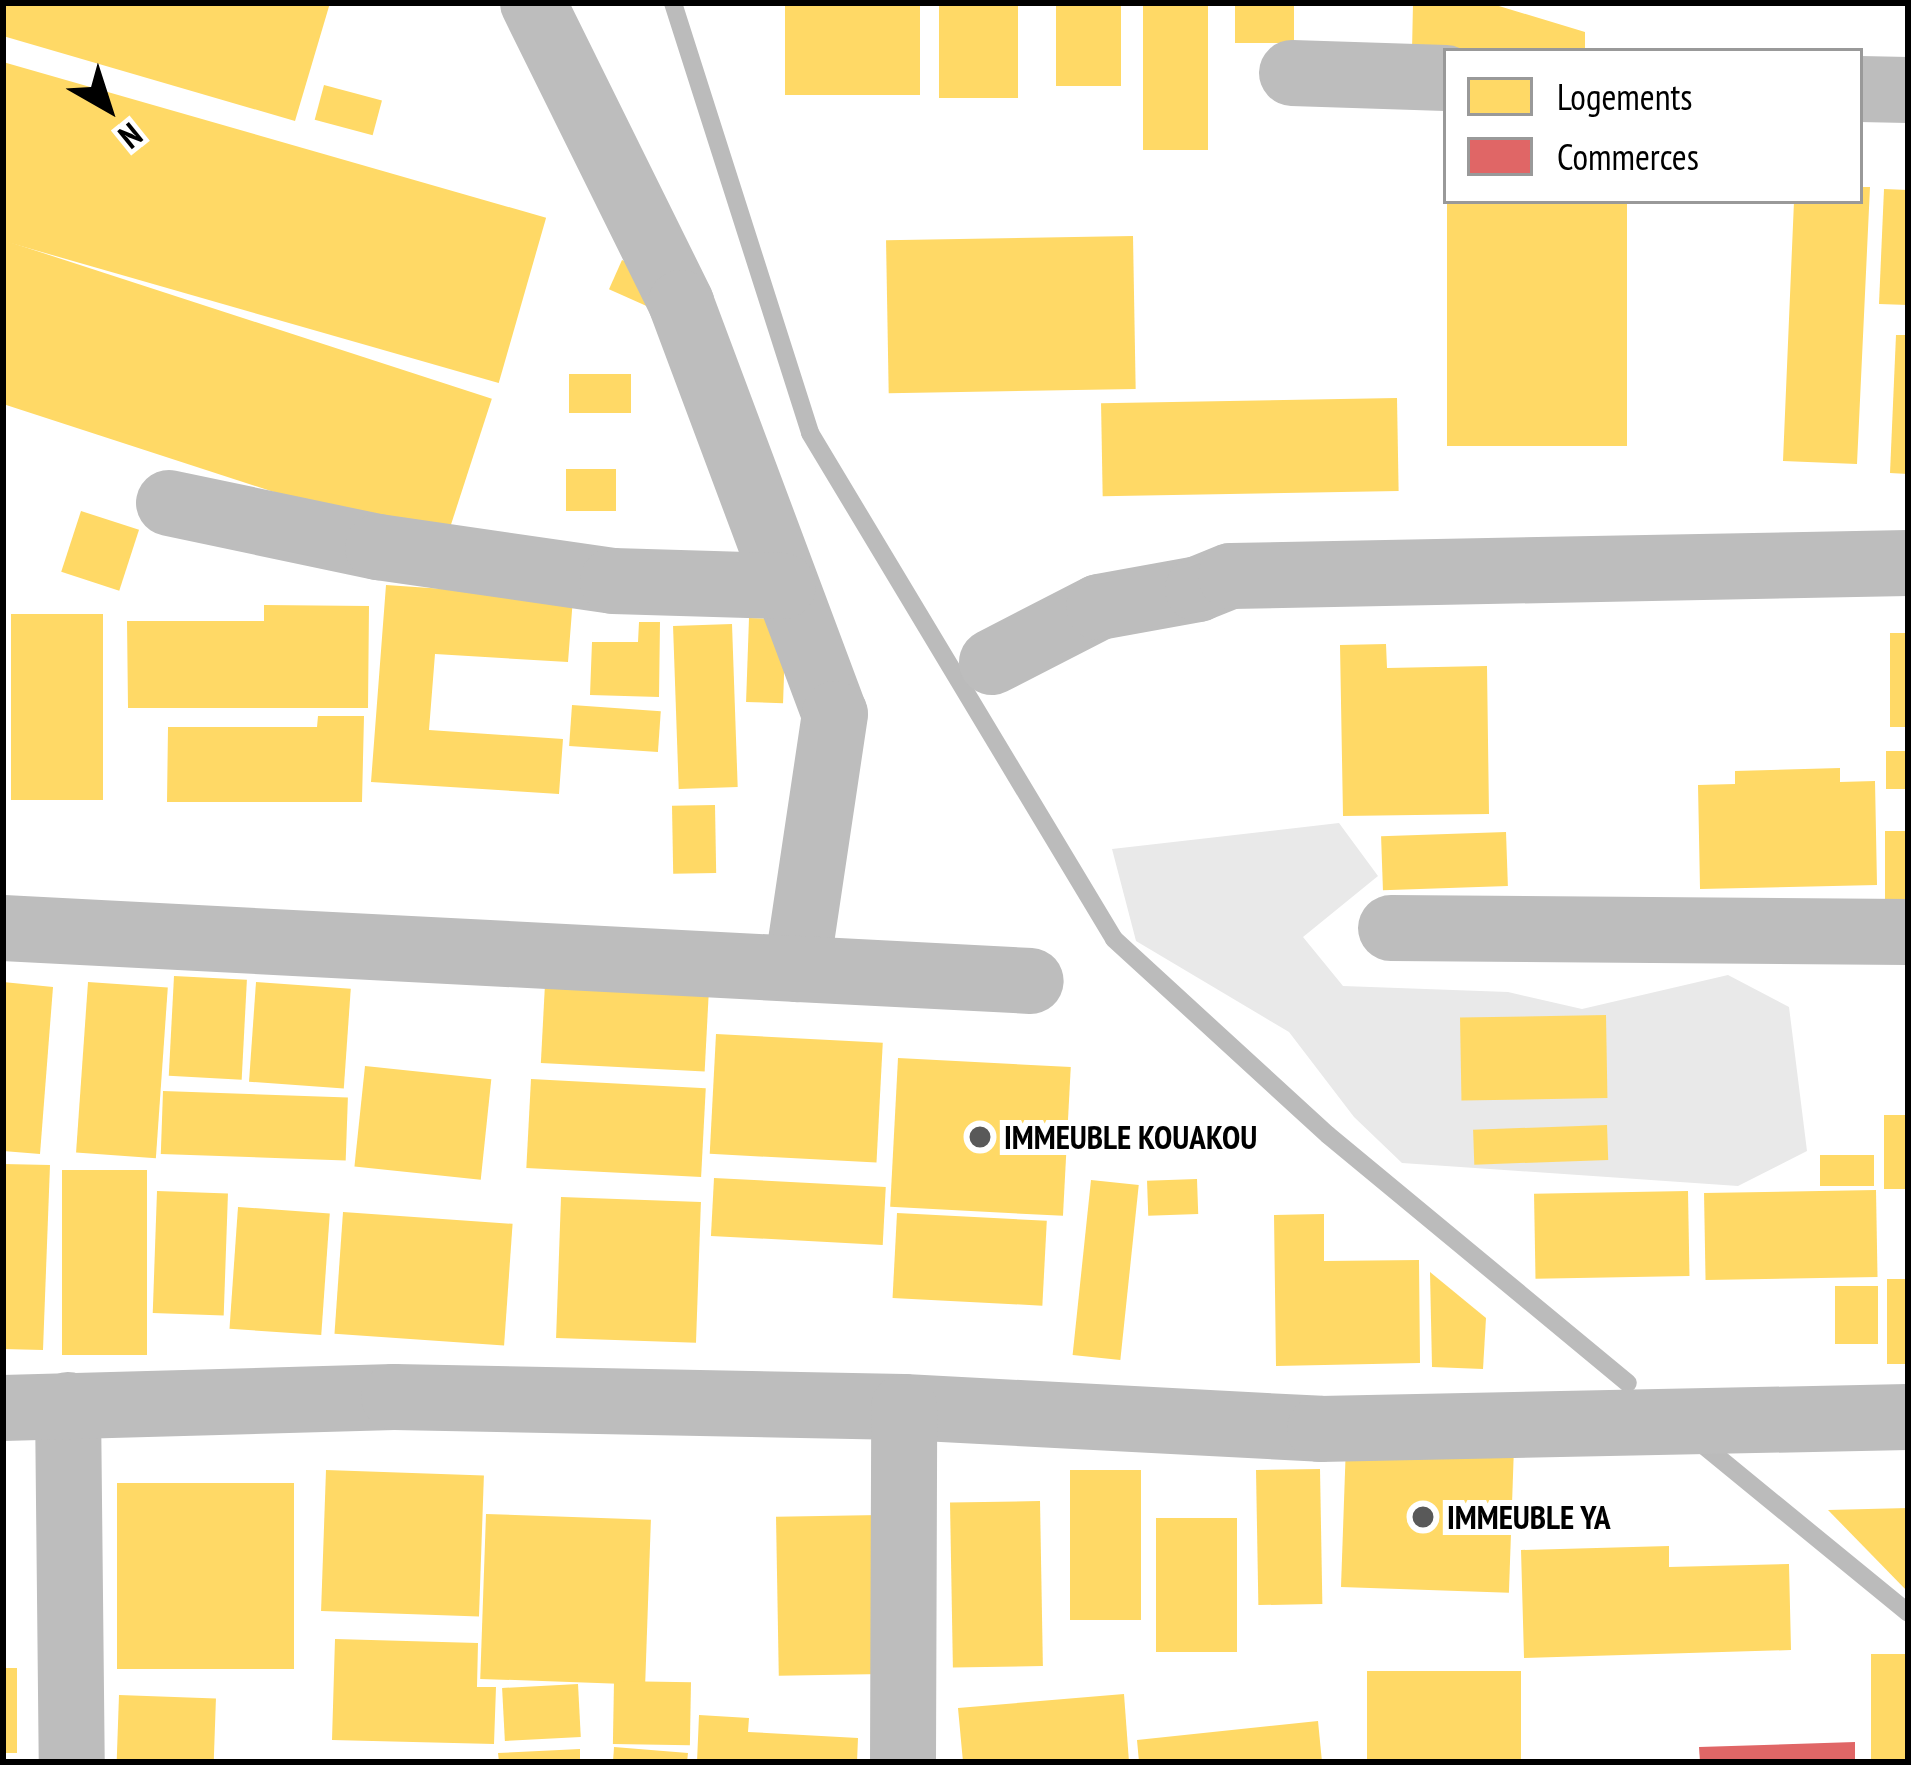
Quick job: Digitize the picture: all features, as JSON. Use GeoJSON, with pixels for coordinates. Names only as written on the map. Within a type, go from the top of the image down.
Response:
{"type":"FeatureCollection","features":[{"type":"Feature","properties":{"kind":"street"},"geometry":{"type":"LineString","coordinates":[[533,3],[682,303],[783,586],[835,714],[797,969]]}},
{"type":"Feature","properties":{"kind":"street"},"geometry":{"type":"LineString","coordinates":[[1292,73],[1443,77]]}},
{"type":"Feature","properties":{"kind":"street"},"geometry":{"type":"LineString","coordinates":[[1863,89],[1908,90]]}},
{"type":"Feature","properties":{"kind":"street"},"geometry":{"type":"LineString","coordinates":[[169,503],[378,548],[613,580],[783,586]]}},
{"type":"Feature","properties":{"kind":"street"},"geometry":{"type":"LineString","coordinates":[[992,662],[1100,607],[1198,589],[1231,576],[1908,563]]}},
{"type":"Feature","properties":{"kind":"street"},"geometry":{"type":"LineString","coordinates":[[3,928],[1031,981]]}},
{"type":"Feature","properties":{"kind":"street"},"geometry":{"type":"LineString","coordinates":[[1391,928],[1908,932]]}},
{"type":"Feature","properties":{"kind":"street"},"geometry":{"type":"LineString","coordinates":[[3,1408],[394,1397],[904,1407],[1320,1429],[1908,1417]]}},
{"type":"Feature","properties":{"kind":"street"},"geometry":{"type":"LineString","coordinates":[[68,1406],[72,1762]]}},
{"type":"Feature","properties":{"kind":"street"},"geometry":{"type":"LineString","coordinates":[[903,1762],[904,1407]]}},
{"type":"Feature","properties":{"kind":"shaded area"},"geometry":{"type":"Polygon","coordinates":[[[1339,823],[1378,876],[1303,937],[1343,986],[1508,992],[1582,1009],[1728,975],[1789,1007],[1807,1151],[1738,1186],[1402,1163],[1354,1117],[1289,1032],[1136,941],[1112,849],[1339,823]]]}},
{"type":"Feature","properties":{"kind":"building: Logements"},"geometry":{"type":"Polygon","coordinates":[[[3,3],[330,3],[295,121],[3,36],[3,3]]]}},
{"type":"Feature","properties":{"kind":"building: Logements"},"geometry":{"type":"Polygon","coordinates":[[[785,3],[920,3],[920,95],[785,95],[785,3]]]}},
{"type":"Feature","properties":{"kind":"building: Logements"},"geometry":{"type":"Polygon","coordinates":[[[939,3],[1018,3],[1018,98],[939,98],[939,3]]]}},
{"type":"Feature","properties":{"kind":"building: Logements"},"geometry":{"type":"Polygon","coordinates":[[[1056,3],[1121,3],[1121,86],[1056,86],[1056,3]]]}},
{"type":"Feature","properties":{"kind":"building: Logements"},"geometry":{"type":"Polygon","coordinates":[[[1143,3],[1208,3],[1208,150],[1143,150],[1143,3]]]}},
{"type":"Feature","properties":{"kind":"building: Logements"},"geometry":{"type":"Polygon","coordinates":[[[1235,3],[1294,3],[1294,43],[1235,43],[1235,3]]]}},
{"type":"Feature","properties":{"kind":"building: Logements"},"geometry":{"type":"Polygon","coordinates":[[[1413,3],[1489,3],[1585,32],[1585,48],[1443,48],[1443,55],[1411,99],[1413,3]]]}},
{"type":"Feature","properties":{"kind":"building: Logements"},"geometry":{"type":"Polygon","coordinates":[[[3,62],[546,218],[499,383],[3,241],[3,62]]]}},
{"type":"Feature","properties":{"kind":"building: Logements"},"geometry":{"type":"Polygon","coordinates":[[[324,85],[382,101],[373,135],[315,120],[324,85]]]}},
{"type":"Feature","properties":{"kind":"building: Logements"},"geometry":{"type":"Polygon","coordinates":[[[1863,187],[1870,187],[1857,464],[1783,461],[1794,204],[1863,204],[1863,187]]]}},
{"type":"Feature","properties":{"kind":"building: Logements"},"geometry":{"type":"Polygon","coordinates":[[[1884,189],[1908,190],[1908,305],[1879,304],[1884,189]]]}},
{"type":"Feature","properties":{"kind":"building: Logements"},"geometry":{"type":"Polygon","coordinates":[[[1447,204],[1627,204],[1627,446],[1447,446],[1447,204]]]}},
{"type":"Feature","properties":{"kind":"building: Logements"},"geometry":{"type":"Polygon","coordinates":[[[1133,236],[1136,389],[889,393],[886,240],[1133,236]]]}},
{"type":"Feature","properties":{"kind":"building: Logements"},"geometry":{"type":"Polygon","coordinates":[[[3,240],[492,399],[444,547],[3,404],[3,240]]]}},
{"type":"Feature","properties":{"kind":"building: Logements"},"geometry":{"type":"Polygon","coordinates":[[[622,260],[664,279],[651,308],[609,289],[622,260]]]}},
{"type":"Feature","properties":{"kind":"building: Logements"},"geometry":{"type":"Polygon","coordinates":[[[1896,335],[1908,335],[1908,474],[1890,473],[1896,335]]]}},
{"type":"Feature","properties":{"kind":"building: Logements"},"geometry":{"type":"Polygon","coordinates":[[[569,374],[631,374],[631,413],[569,413],[569,374]]]}},
{"type":"Feature","properties":{"kind":"building: Logements"},"geometry":{"type":"Polygon","coordinates":[[[1397,398],[1399,491],[1103,496],[1101,403],[1397,398]]]}},
{"type":"Feature","properties":{"kind":"building: Logements"},"geometry":{"type":"Polygon","coordinates":[[[566,469],[616,469],[616,511],[566,511],[566,469]]]}},
{"type":"Feature","properties":{"kind":"building: Logements"},"geometry":{"type":"Polygon","coordinates":[[[81,511],[139,530],[119,591],[61,572],[81,511]]]}},
{"type":"Feature","properties":{"kind":"building: Logements"},"geometry":{"type":"Polygon","coordinates":[[[386,585],[573,598],[568,662],[435,654],[429,730],[563,739],[559,794],[371,782],[386,585]]]}},
{"type":"Feature","properties":{"kind":"building: Logements"},"geometry":{"type":"Polygon","coordinates":[[[264,605],[369,606],[368,708],[128,708],[127,621],[264,621],[264,605]]]}},
{"type":"Feature","properties":{"kind":"building: Logements"},"geometry":{"type":"Polygon","coordinates":[[[11,614],[103,614],[103,800],[11,800],[11,614]]]}},
{"type":"Feature","properties":{"kind":"building: Logements"},"geometry":{"type":"Polygon","coordinates":[[[749,618],[786,619],[783,703],[746,702],[749,618]]]}},
{"type":"Feature","properties":{"kind":"building: Logements"},"geometry":{"type":"Polygon","coordinates":[[[639,622],[660,622],[659,697],[590,695],[592,642],[638,642],[639,622]]]}},
{"type":"Feature","properties":{"kind":"building: Logements"},"geometry":{"type":"Polygon","coordinates":[[[732,624],[738,787],[679,789],[673,626],[732,624]]]}},
{"type":"Feature","properties":{"kind":"building: Logements"},"geometry":{"type":"Polygon","coordinates":[[[1890,633],[1908,633],[1908,727],[1890,727],[1890,633]]]}},
{"type":"Feature","properties":{"kind":"building: Logements"},"geometry":{"type":"Polygon","coordinates":[[[1386,644],[1387,668],[1487,666],[1489,814],[1343,816],[1340,645],[1386,644]]]}},
{"type":"Feature","properties":{"kind":"building: Logements"},"geometry":{"type":"Polygon","coordinates":[[[572,705],[661,711],[658,752],[569,746],[572,705]]]}},
{"type":"Feature","properties":{"kind":"building: Logements"},"geometry":{"type":"Polygon","coordinates":[[[318,716],[364,716],[362,802],[167,802],[168,727],[317,727],[318,716]]]}},
{"type":"Feature","properties":{"kind":"building: Logements"},"geometry":{"type":"Polygon","coordinates":[[[1886,751],[1908,751],[1908,789],[1886,789],[1886,751]]]}},
{"type":"Feature","properties":{"kind":"building: Logements"},"geometry":{"type":"Polygon","coordinates":[[[1840,768],[1840,782],[1875,781],[1877,885],[1700,889],[1698,785],[1735,784],[1735,771],[1840,768]]]}},
{"type":"Feature","properties":{"kind":"building: Logements"},"geometry":{"type":"Polygon","coordinates":[[[715,805],[716,873],[673,874],[672,806],[715,805]]]}},
{"type":"Feature","properties":{"kind":"building: Logements"},"geometry":{"type":"Polygon","coordinates":[[[1885,831],[1908,831],[1908,915],[1885,915],[1885,831]]]}},
{"type":"Feature","properties":{"kind":"building: Logements"},"geometry":{"type":"Polygon","coordinates":[[[1506,832],[1508,886],[1383,890],[1381,836],[1506,832]]]}},
{"type":"Feature","properties":{"kind":"building: Logements"},"geometry":{"type":"Polygon","coordinates":[[[174,976],[247,980],[242,1080],[169,1076],[174,976]]]}},
{"type":"Feature","properties":{"kind":"building: Logements"},"geometry":{"type":"Polygon","coordinates":[[[3,982],[53,987],[40,1154],[3,1151],[3,982]]]}},
{"type":"Feature","properties":{"kind":"building: Logements"},"geometry":{"type":"Polygon","coordinates":[[[88,982],[168,988],[156,1158],[76,1153],[88,982]]]}},
{"type":"Feature","properties":{"kind":"building: Logements"},"geometry":{"type":"Polygon","coordinates":[[[256,982],[351,989],[344,1088],[249,1082],[256,982]]]}},
{"type":"Feature","properties":{"kind":"building: Logements"},"geometry":{"type":"Polygon","coordinates":[[[545,984],[709,993],[705,1071],[541,1063],[545,984]]]}},
{"type":"Feature","properties":{"kind":"building: Logements"},"geometry":{"type":"Polygon","coordinates":[[[1606,1015],[1607,1098],[1461,1101],[1460,1018],[1606,1015]]]}},
{"type":"Feature","properties":{"kind":"building: Logements"},"geometry":{"type":"Polygon","coordinates":[[[716,1034],[883,1043],[876,1163],[710,1154],[716,1034]]]}},
{"type":"Feature","properties":{"kind":"building: Logements","name":"IMMEUBLE KOUAKOU"},"geometry":{"type":"Polygon","coordinates":[[[898,1058],[1071,1067],[1063,1216],[890,1207],[898,1058]]]}},
{"type":"Feature","properties":{"kind":"building: Logements"},"geometry":{"type":"Polygon","coordinates":[[[365,1066],[491,1079],[481,1180],[354,1166],[365,1066]]]}},
{"type":"Feature","properties":{"kind":"building: Logements"},"geometry":{"type":"Polygon","coordinates":[[[531,1079],[706,1088],[701,1177],[526,1168],[531,1079]]]}},
{"type":"Feature","properties":{"kind":"building: Logements"},"geometry":{"type":"Polygon","coordinates":[[[163,1091],[348,1097],[346,1160],[161,1154],[163,1091]]]}},
{"type":"Feature","properties":{"kind":"building: Logements"},"geometry":{"type":"Polygon","coordinates":[[[1884,1115],[1908,1115],[1908,1189],[1884,1189],[1884,1115]]]}},
{"type":"Feature","properties":{"kind":"building: Logements"},"geometry":{"type":"Polygon","coordinates":[[[1607,1125],[1608,1160],[1474,1165],[1473,1130],[1607,1125]]]}},
{"type":"Feature","properties":{"kind":"building: Logements"},"geometry":{"type":"Polygon","coordinates":[[[1820,1155],[1874,1155],[1874,1186],[1820,1186],[1820,1155]]]}},
{"type":"Feature","properties":{"kind":"building: Logements"},"geometry":{"type":"Polygon","coordinates":[[[3,1164],[50,1165],[43,1350],[3,1349],[3,1164]]]}},
{"type":"Feature","properties":{"kind":"building: Logements"},"geometry":{"type":"Polygon","coordinates":[[[62,1170],[147,1170],[147,1355],[62,1355],[62,1170]]]}},
{"type":"Feature","properties":{"kind":"building: Logements"},"geometry":{"type":"Polygon","coordinates":[[[714,1178],[886,1187],[883,1245],[711,1236],[714,1178]]]}},
{"type":"Feature","properties":{"kind":"building: Logements"},"geometry":{"type":"Polygon","coordinates":[[[1197,1179],[1198,1214],[1148,1216],[1147,1181],[1197,1179]]]}},
{"type":"Feature","properties":{"kind":"building: Logements"},"geometry":{"type":"Polygon","coordinates":[[[1091,1180],[1139,1185],[1120,1360],[1073,1355],[1091,1180]]]}},
{"type":"Feature","properties":{"kind":"building: Logements"},"geometry":{"type":"Polygon","coordinates":[[[1876,1190],[1878,1277],[1706,1280],[1704,1193],[1876,1190]]]}},
{"type":"Feature","properties":{"kind":"building: Logements"},"geometry":{"type":"Polygon","coordinates":[[[157,1191],[228,1193],[224,1315],[153,1313],[157,1191]]]}},
{"type":"Feature","properties":{"kind":"building: Logements"},"geometry":{"type":"Polygon","coordinates":[[[1688,1191],[1689,1276],[1536,1279],[1534,1194],[1688,1191]]]}},
{"type":"Feature","properties":{"kind":"building: Logements"},"geometry":{"type":"Polygon","coordinates":[[[561,1197],[701,1202],[696,1343],[556,1338],[561,1197]]]}},
{"type":"Feature","properties":{"kind":"building: Logements"},"geometry":{"type":"Polygon","coordinates":[[[238,1207],[330,1213],[321,1335],[229,1329],[238,1207]]]}},
{"type":"Feature","properties":{"kind":"building: Logements"},"geometry":{"type":"Polygon","coordinates":[[[343,1212],[513,1224],[504,1346],[334,1334],[343,1212]]]}},
{"type":"Feature","properties":{"kind":"building: Logements"},"geometry":{"type":"Polygon","coordinates":[[[897,1213],[1047,1221],[1042,1306],[893,1298],[897,1213]]]}},
{"type":"Feature","properties":{"kind":"building: Logements"},"geometry":{"type":"Polygon","coordinates":[[[1324,1214],[1324,1261],[1419,1260],[1420,1363],[1276,1366],[1274,1215],[1324,1214]]]}},
{"type":"Feature","properties":{"kind":"building: Logements"},"geometry":{"type":"Polygon","coordinates":[[[1430,1272],[1486,1318],[1483,1369],[1432,1367],[1430,1272]]]}},
{"type":"Feature","properties":{"kind":"building: Logements"},"geometry":{"type":"Polygon","coordinates":[[[1887,1279],[1908,1279],[1908,1364],[1887,1364],[1887,1279]]]}},
{"type":"Feature","properties":{"kind":"building: Logements"},"geometry":{"type":"Polygon","coordinates":[[[1835,1286],[1878,1286],[1878,1344],[1835,1344],[1835,1286]]]}},
{"type":"Feature","properties":{"kind":"building: Logements","name":"IMMEUBLE YA"},"geometry":{"type":"Polygon","coordinates":[[[1346,1444],[1514,1450],[1509,1593],[1341,1587],[1346,1444]]]}},
{"type":"Feature","properties":{"kind":"building: Logements"},"geometry":{"type":"Polygon","coordinates":[[[1320,1469],[1322,1604],[1258,1605],[1256,1470],[1320,1469]]]}},
{"type":"Feature","properties":{"kind":"building: Logements"},"geometry":{"type":"Polygon","coordinates":[[[326,1470],[484,1476],[479,1616],[321,1611],[326,1470]]]}},
{"type":"Feature","properties":{"kind":"building: Logements"},"geometry":{"type":"Polygon","coordinates":[[[1070,1470],[1141,1470],[1141,1620],[1070,1620],[1070,1470]]]}},
{"type":"Feature","properties":{"kind":"building: Logements"},"geometry":{"type":"Polygon","coordinates":[[[117,1483],[294,1483],[294,1669],[117,1669],[117,1483]]]}},
{"type":"Feature","properties":{"kind":"building: Logements"},"geometry":{"type":"Polygon","coordinates":[[[1040,1501],[1043,1666],[953,1668],[950,1503],[1040,1501]]]}},
{"type":"Feature","properties":{"kind":"building: Logements"},"geometry":{"type":"Polygon","coordinates":[[[1908,1508],[1908,1592],[1828,1510],[1908,1508]]]}},
{"type":"Feature","properties":{"kind":"building: Logements"},"geometry":{"type":"Polygon","coordinates":[[[486,1514],[651,1520],[645,1685],[480,1679],[486,1514]]]}},
{"type":"Feature","properties":{"kind":"building: Logements"},"geometry":{"type":"Polygon","coordinates":[[[880,1515],[883,1674],[779,1676],[776,1517],[880,1515]]]}},
{"type":"Feature","properties":{"kind":"building: Logements"},"geometry":{"type":"Polygon","coordinates":[[[1156,1518],[1237,1518],[1237,1652],[1156,1652],[1156,1518]]]}},
{"type":"Feature","properties":{"kind":"building: Logements"},"geometry":{"type":"Polygon","coordinates":[[[1669,1546],[1669,1567],[1789,1564],[1791,1650],[1524,1658],[1521,1550],[1669,1546]]]}},
{"type":"Feature","properties":{"kind":"building: Logements"},"geometry":{"type":"Polygon","coordinates":[[[335,1639],[478,1643],[477,1687],[496,1687],[494,1744],[332,1740],[335,1639]]]}},
{"type":"Feature","properties":{"kind":"building: Logements"},"geometry":{"type":"Polygon","coordinates":[[[1871,1654],[1908,1654],[1908,1762],[1871,1762],[1871,1654]]]}},
{"type":"Feature","properties":{"kind":"building: Logements"},"geometry":{"type":"Polygon","coordinates":[[[3,1668],[17,1668],[17,1753],[3,1753],[3,1668]]]}},
{"type":"Feature","properties":{"kind":"building: Logements"},"geometry":{"type":"Polygon","coordinates":[[[1367,1671],[1521,1671],[1521,1762],[1367,1762],[1367,1671]]]}},
{"type":"Feature","properties":{"kind":"building: Logements"},"geometry":{"type":"Polygon","coordinates":[[[614,1681],[691,1682],[690,1745],[613,1744],[614,1681]]]}},
{"type":"Feature","properties":{"kind":"building: Logements"},"geometry":{"type":"Polygon","coordinates":[[[578,1684],[581,1737],[505,1741],[502,1688],[578,1684]]]}},
{"type":"Feature","properties":{"kind":"building: Logements"},"geometry":{"type":"Polygon","coordinates":[[[1124,1694],[1129,1762],[963,1762],[958,1708],[1124,1694]]]}},
{"type":"Feature","properties":{"kind":"building: Logements"},"geometry":{"type":"Polygon","coordinates":[[[119,1695],[216,1698],[214,1762],[117,1762],[119,1695]]]}},
{"type":"Feature","properties":{"kind":"building: Logements"},"geometry":{"type":"Polygon","coordinates":[[[699,1715],[749,1718],[748,1732],[858,1738],[857,1762],[697,1762],[699,1715]]]}},
{"type":"Feature","properties":{"kind":"building: Logements"},"geometry":{"type":"Polygon","coordinates":[[[1318,1721],[1322,1762],[1139,1762],[1137,1740],[1318,1721]]]}},
{"type":"Feature","properties":{"kind":"building: Logements"},"geometry":{"type":"Polygon","coordinates":[[[614,1747],[688,1753],[687,1762],[613,1762],[614,1747]]]}},
{"type":"Feature","properties":{"kind":"building: Logements"},"geometry":{"type":"Polygon","coordinates":[[[580,1749],[580,1762],[499,1762],[498,1753],[580,1749]]]}},
{"type":"Feature","properties":{"kind":"building: Commerces"},"geometry":{"type":"Polygon","coordinates":[[[1855,1742],[1855,1762],[1700,1762],[1699,1747],[1855,1742]]]}},
{"type":"Feature","properties":{"kind":"waterway"},"geometry":{"type":"LineString","coordinates":[[673,3],[810,433],[1114,939],[1328,1135],[1628,1383]]}},
{"type":"Feature","properties":{"kind":"waterway"},"geometry":{"type":"LineString","coordinates":[[1703,1445],[1908,1613]]}},
{"type":"Feature","properties":{"kind":"place","name":"IMMEUBLE KOUAKOU"},"geometry":{"type":"Point","coordinates":[980,1137]}},
{"type":"Feature","properties":{"kind":"place","name":"IMMEUBLE YA"},"geometry":{"type":"Point","coordinates":[1423,1517]}}]}
